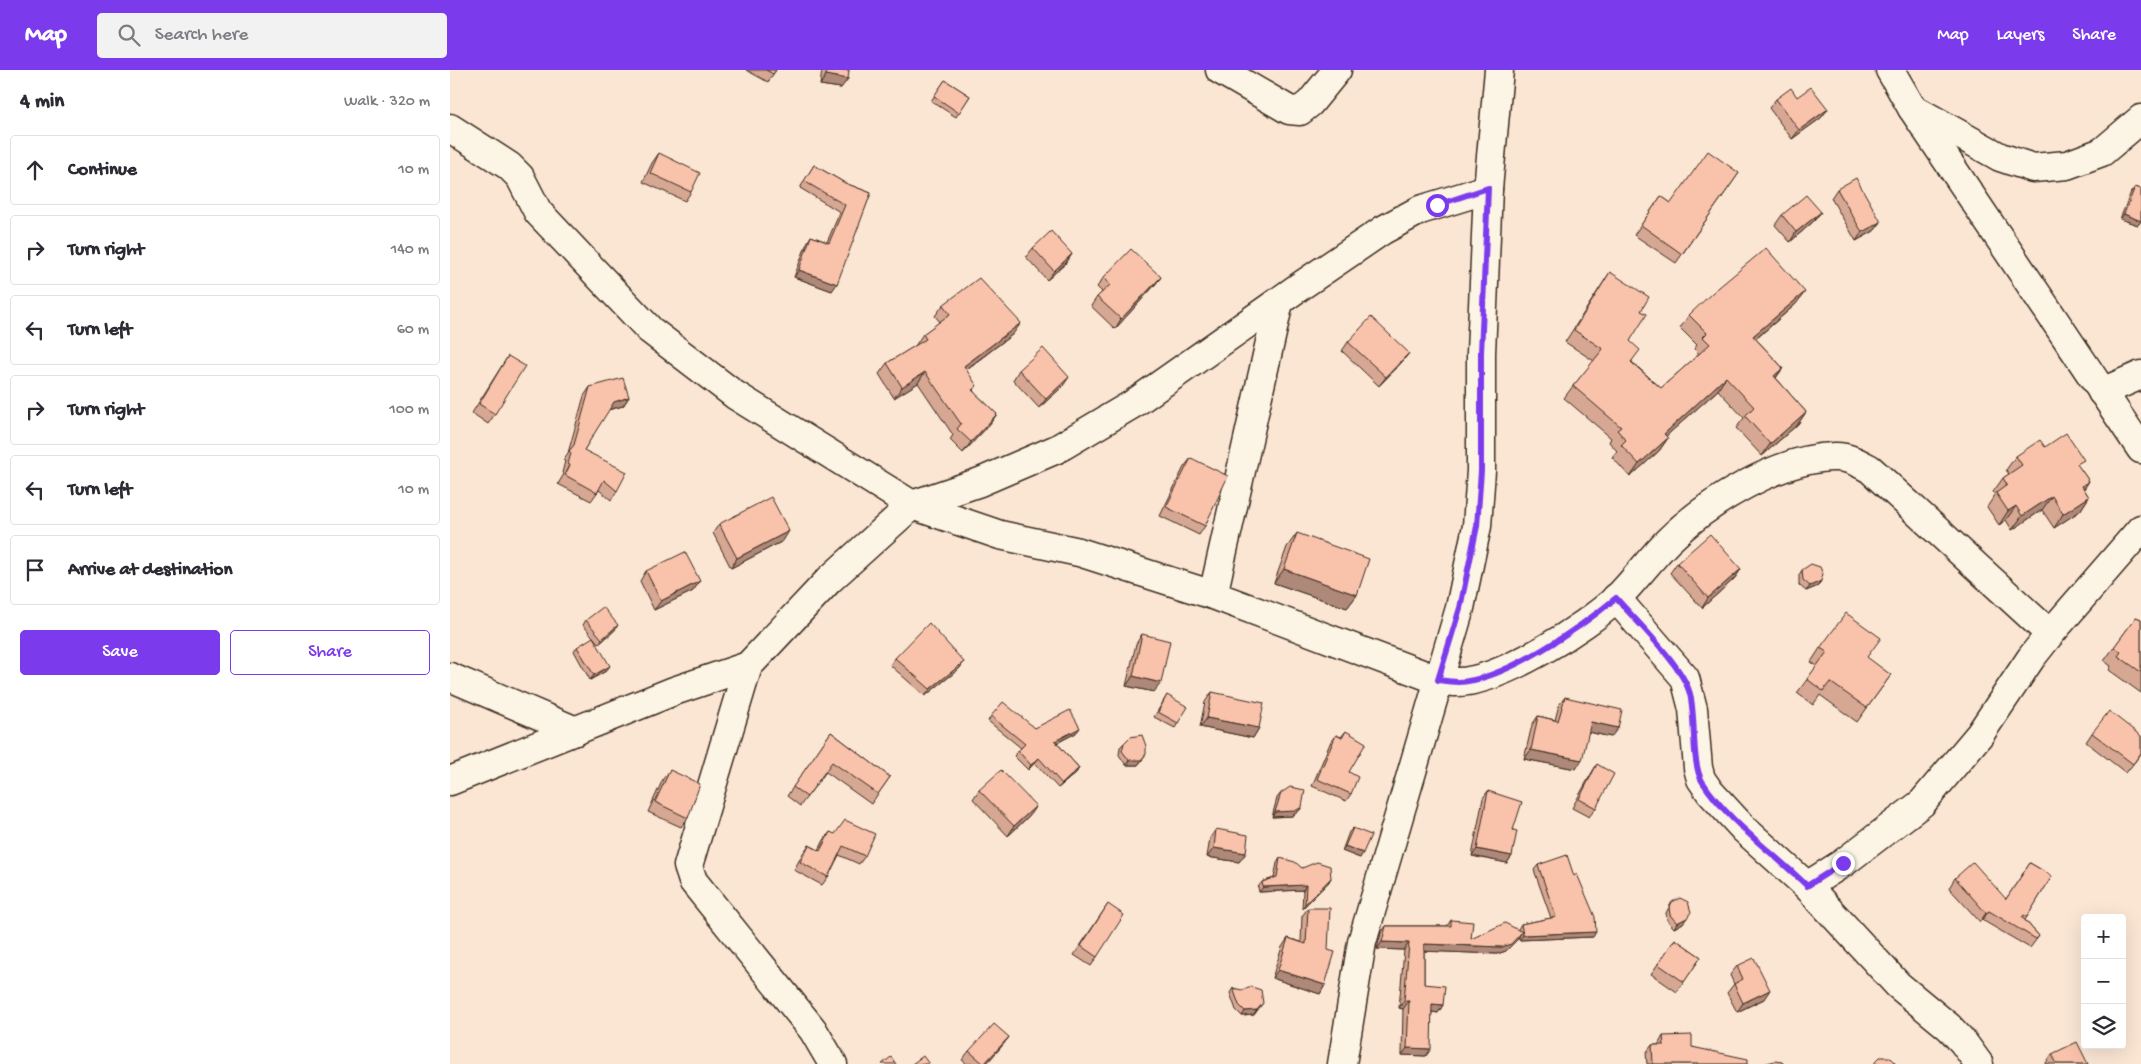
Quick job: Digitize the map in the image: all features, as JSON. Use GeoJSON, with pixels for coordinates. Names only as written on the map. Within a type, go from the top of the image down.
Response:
{"type":"FeatureCollection","features":[{"type":"Feature","properties":{"kind":"street"},"geometry":{"type":"LineString","coordinates":[[1220,70],[1288,110],[1300,111],[1310,104],[1337,70]]}},
{"type":"Feature","properties":{"kind":"street"},"geometry":{"type":"LineString","coordinates":[[1347,1062],[1362,942],[1460,608],[1477,526],[1481,471],[1481,353],[1488,188],[1499,70]]}},
{"type":"Feature","properties":{"kind":"street"},"geometry":{"type":"LineString","coordinates":[[1890,70],[1912,108],[2141,448]]}},
{"type":"Feature","properties":{"kind":"street"},"geometry":{"type":"LineString","coordinates":[[1912,108],[2000,157],[2034,168],[2067,165],[2102,152],[2141,119]]}},
{"type":"Feature","properties":{"kind":"street"},"geometry":{"type":"LineString","coordinates":[[450,128],[509,166],[520,177],[538,212],[650,330],[735,395],[912,505],[1000,535],[1079,552],[1214,595],[1438,680],[1458,682],[1495,673],[1551,645],[1587,621],[1616,598],[1668,541],[1719,501],[1761,478],[1788,466],[1813,459],[1836,456],[1852,460],[1870,469],[2050,634]]}},
{"type":"Feature","properties":{"kind":"street"},"geometry":{"type":"LineString","coordinates":[[833,1064],[813,1030],[693,881],[688,866],[748,666],[829,580],[912,505],[980,482],[1057,448],[1133,404],[1383,230],[1420,210],[1488,188]]}},
{"type":"Feature","properties":{"kind":"street"},"geometry":{"type":"LineString","coordinates":[[1214,595],[1279,302]]}},
{"type":"Feature","properties":{"kind":"street"},"geometry":{"type":"LineString","coordinates":[[2102,392],[2141,375]]}},
{"type":"Feature","properties":{"kind":"street"},"geometry":{"type":"LineString","coordinates":[[1807,886],[1843,863],[1922,803],[1980,734],[2031,658],[2050,634],[2141,529]]}},
{"type":"Feature","properties":{"kind":"street"},"geometry":{"type":"LineString","coordinates":[[1616,598],[1685,678],[1693,708],[1698,768],[1701,779],[1744,829],[1807,886],[1898,985],[1949,1027],[1979,1064]]}},
{"type":"Feature","properties":{"kind":"street"},"geometry":{"type":"LineString","coordinates":[[450,781],[576,732],[674,691],[748,666]]}},
{"type":"Feature","properties":{"kind":"street"},"geometry":{"type":"LineString","coordinates":[[450,677],[576,732]]}},
{"type":"Feature","properties":{"kind":"building"},"geometry":{"type":"Polygon","coordinates":[[[766,70],[776,70],[773,74],[766,70]]]}},
{"type":"Feature","properties":{"kind":"building"},"geometry":{"type":"Polygon","coordinates":[[[827,70],[849,70],[848,79],[826,75],[827,70]]]}},
{"type":"Feature","properties":{"kind":"building"},"geometry":{"type":"Polygon","coordinates":[[[945,80],[970,96],[959,113],[934,96],[945,80]]]}},
{"type":"Feature","properties":{"kind":"building"},"geometry":{"type":"Polygon","coordinates":[[[1811,87],[1828,109],[1799,130],[1776,99],[1791,88],[1797,97],[1811,87]]]}},
{"type":"Feature","properties":{"kind":"building"},"geometry":{"type":"Polygon","coordinates":[[[1708,151],[1739,173],[1682,254],[1641,225],[1661,196],[1671,203],[1708,151]]]}},
{"type":"Feature","properties":{"kind":"building"},"geometry":{"type":"Polygon","coordinates":[[[659,153],[700,173],[691,192],[650,173],[659,153]]]}},
{"type":"Feature","properties":{"kind":"building"},"geometry":{"type":"Polygon","coordinates":[[[814,165],[845,183],[871,193],[837,284],[799,270],[811,236],[829,243],[845,205],[804,181],[814,165]]]}},
{"type":"Feature","properties":{"kind":"building"},"geometry":{"type":"Polygon","coordinates":[[[1856,178],[1881,222],[1862,232],[1837,189],[1856,178]]]}},
{"type":"Feature","properties":{"kind":"building"},"geometry":{"type":"Polygon","coordinates":[[[2135,187],[2141,189],[2141,221],[2124,214],[2135,187]]]}},
{"type":"Feature","properties":{"kind":"building"},"geometry":{"type":"Polygon","coordinates":[[[1806,195],[1821,212],[1796,232],[1782,215],[1806,195]]]}},
{"type":"Feature","properties":{"kind":"building"},"geometry":{"type":"Polygon","coordinates":[[[1051,231],[1072,254],[1054,271],[1033,248],[1051,231]]]}},
{"type":"Feature","properties":{"kind":"building"},"geometry":{"type":"Polygon","coordinates":[[[1766,248],[1805,292],[1753,336],[1783,368],[1774,376],[1806,412],[1770,444],[1745,416],[1754,407],[1726,377],[1664,434],[1668,438],[1639,464],[1621,445],[1626,440],[1617,430],[1621,427],[1573,386],[1603,349],[1574,330],[1610,272],[1649,297],[1641,311],[1647,314],[1630,341],[1640,350],[1631,362],[1661,388],[1710,344],[1703,337],[1707,333],[1689,315],[1766,248]]]}},
{"type":"Feature","properties":{"kind":"building"},"geometry":{"type":"Polygon","coordinates":[[[1131,249],[1161,277],[1121,319],[1097,297],[1110,285],[1104,277],[1131,249]]]}},
{"type":"Feature","properties":{"kind":"building"},"geometry":{"type":"Polygon","coordinates":[[[979,278],[1021,323],[964,366],[977,386],[972,390],[997,414],[971,442],[957,429],[961,424],[925,372],[902,387],[887,363],[926,339],[923,334],[950,314],[943,305],[979,278]]]}},
{"type":"Feature","properties":{"kind":"building"},"geometry":{"type":"Polygon","coordinates":[[[1371,317],[1409,353],[1386,377],[1348,342],[1371,317]]]}},
{"type":"Feature","properties":{"kind":"building"},"geometry":{"type":"Polygon","coordinates":[[[1043,348],[1069,377],[1046,399],[1019,370],[1043,348]]]}},
{"type":"Feature","properties":{"kind":"building"},"geometry":{"type":"Polygon","coordinates":[[[508,356],[525,366],[495,414],[479,404],[508,356]]]}},
{"type":"Feature","properties":{"kind":"building"},"geometry":{"type":"Polygon","coordinates":[[[623,378],[629,397],[614,402],[584,450],[627,472],[617,491],[604,480],[597,493],[565,475],[570,465],[568,464],[571,453],[569,451],[574,445],[590,387],[623,378]]]}},
{"type":"Feature","properties":{"kind":"building"},"geometry":{"type":"Polygon","coordinates":[[[2066,433],[2084,460],[2077,464],[2089,481],[2082,486],[2089,497],[2063,514],[2052,496],[2022,516],[2016,506],[2008,511],[1996,493],[2007,485],[2003,478],[2022,465],[2016,456],[2040,440],[2045,447],[2066,433]]]}},
{"type":"Feature","properties":{"kind":"building"},"geometry":{"type":"Polygon","coordinates":[[[1191,458],[1228,476],[1205,526],[1166,507],[1191,458]]]}},
{"type":"Feature","properties":{"kind":"building"},"geometry":{"type":"Polygon","coordinates":[[[771,497],[789,531],[737,558],[719,524],[771,497]]]}},
{"type":"Feature","properties":{"kind":"building"},"geometry":{"type":"Polygon","coordinates":[[[1297,533],[1369,559],[1357,595],[1284,569],[1297,533]]]}},
{"type":"Feature","properties":{"kind":"building"},"geometry":{"type":"Polygon","coordinates":[[[1710,534],[1741,569],[1708,598],[1677,563],[1710,534]]]}},
{"type":"Feature","properties":{"kind":"building"},"geometry":{"type":"Polygon","coordinates":[[[685,552],[700,581],[661,601],[646,571],[685,552]]]}},
{"type":"Feature","properties":{"kind":"building"},"geometry":{"type":"Polygon","coordinates":[[[1811,564],[1820,567],[1823,574],[1821,581],[1810,586],[1803,580],[1802,570],[1811,564]]]}},
{"type":"Feature","properties":{"kind":"building"},"geometry":{"type":"Polygon","coordinates":[[[603,607],[618,625],[602,639],[586,620],[603,607]]]}},
{"type":"Feature","properties":{"kind":"building"},"geometry":{"type":"Polygon","coordinates":[[[1846,613],[1881,638],[1867,657],[1891,675],[1867,708],[1830,682],[1823,691],[1807,679],[1827,652],[1820,648],[1846,613]]]}},
{"type":"Feature","properties":{"kind":"building"},"geometry":{"type":"Polygon","coordinates":[[[2136,617],[2141,619],[2141,672],[2118,656],[2121,652],[2114,647],[2136,617]]]}},
{"type":"Feature","properties":{"kind":"building"},"geometry":{"type":"Polygon","coordinates":[[[929,623],[964,662],[930,689],[895,658],[929,623]]]}},
{"type":"Feature","properties":{"kind":"building"},"geometry":{"type":"Polygon","coordinates":[[[1142,634],[1170,641],[1161,683],[1133,676],[1142,634]]]}},
{"type":"Feature","properties":{"kind":"building"},"geometry":{"type":"Polygon","coordinates":[[[593,637],[610,666],[594,675],[577,647],[593,637]]]}},
{"type":"Feature","properties":{"kind":"building"},"geometry":{"type":"Polygon","coordinates":[[[1212,692],[1264,703],[1259,728],[1207,718],[1212,692]]]}},
{"type":"Feature","properties":{"kind":"building"},"geometry":{"type":"Polygon","coordinates":[[[1167,695],[1188,707],[1178,723],[1158,712],[1167,695]]]}},
{"type":"Feature","properties":{"kind":"building"},"geometry":{"type":"Polygon","coordinates":[[[1565,697],[1622,710],[1618,728],[1591,722],[1582,760],[1531,750],[1538,716],[1558,721],[1565,697]]]}},
{"type":"Feature","properties":{"kind":"building"},"geometry":{"type":"Polygon","coordinates":[[[1003,702],[1035,728],[1070,710],[1080,728],[1055,741],[1079,768],[1062,784],[1039,758],[1031,765],[1018,751],[1025,744],[991,716],[1003,702]]]}},
{"type":"Feature","properties":{"kind":"building"},"geometry":{"type":"Polygon","coordinates":[[[2109,711],[2141,736],[2141,753],[2133,764],[2092,733],[2109,711]]]}},
{"type":"Feature","properties":{"kind":"building"},"geometry":{"type":"Polygon","coordinates":[[[1346,731],[1366,743],[1349,772],[1358,777],[1351,794],[1317,779],[1336,735],[1342,738],[1346,731]]]}},
{"type":"Feature","properties":{"kind":"building"},"geometry":{"type":"Polygon","coordinates":[[[831,732],[890,777],[878,794],[832,762],[807,797],[793,787],[831,732]]]}},
{"type":"Feature","properties":{"kind":"building"},"geometry":{"type":"Polygon","coordinates":[[[1142,735],[1146,746],[1146,754],[1141,760],[1129,760],[1122,751],[1124,743],[1130,737],[1142,735]]]}},
{"type":"Feature","properties":{"kind":"building"},"geometry":{"type":"Polygon","coordinates":[[[1597,764],[1614,774],[1596,808],[1579,799],[1597,764]]]}},
{"type":"Feature","properties":{"kind":"building"},"geometry":{"type":"Polygon","coordinates":[[[670,770],[700,784],[688,818],[655,802],[670,770]]]}},
{"type":"Feature","properties":{"kind":"building"},"geometry":{"type":"Polygon","coordinates":[[[1001,770],[1036,806],[1014,826],[979,790],[1001,770]]]}},
{"type":"Feature","properties":{"kind":"building"},"geometry":{"type":"Polygon","coordinates":[[[1290,787],[1305,790],[1302,807],[1295,811],[1275,812],[1281,793],[1290,787]]]}},
{"type":"Feature","properties":{"kind":"building"},"geometry":{"type":"Polygon","coordinates":[[[1488,791],[1522,802],[1513,830],[1517,831],[1512,856],[1477,849],[1488,791]]]}},
{"type":"Feature","properties":{"kind":"building"},"geometry":{"type":"Polygon","coordinates":[[[845,820],[875,834],[865,856],[843,846],[828,877],[800,862],[809,845],[820,851],[830,832],[835,834],[845,820]]]}},
{"type":"Feature","properties":{"kind":"building"},"geometry":{"type":"Polygon","coordinates":[[[1353,828],[1371,835],[1363,853],[1345,846],[1353,828]]]}},
{"type":"Feature","properties":{"kind":"building"},"geometry":{"type":"Polygon","coordinates":[[[1216,829],[1248,835],[1246,853],[1214,848],[1216,829]]]}},
{"type":"Feature","properties":{"kind":"building"},"geometry":{"type":"Polygon","coordinates":[[[1567,855],[1574,876],[1577,874],[1595,917],[1596,932],[1523,935],[1521,924],[1556,917],[1538,865],[1567,855]]]}},
{"type":"Feature","properties":{"kind":"building"},"geometry":{"type":"Polygon","coordinates":[[[1280,858],[1295,862],[1302,868],[1317,862],[1330,866],[1331,878],[1305,904],[1306,885],[1263,887],[1262,882],[1277,877],[1280,858]]]}},
{"type":"Feature","properties":{"kind":"building"},"geometry":{"type":"Polygon","coordinates":[[[1973,862],[2006,899],[2030,863],[2052,876],[2027,917],[2024,915],[2022,917],[2039,936],[2036,939],[1989,911],[1986,913],[1955,878],[1973,862]]]}},
{"type":"Feature","properties":{"kind":"building"},"geometry":{"type":"Polygon","coordinates":[[[1680,898],[1688,902],[1691,912],[1687,918],[1677,923],[1670,915],[1669,908],[1672,902],[1680,898]]]}},
{"type":"Feature","properties":{"kind":"building"},"geometry":{"type":"Polygon","coordinates":[[[1108,904],[1124,915],[1097,957],[1081,946],[1108,904]]]}},
{"type":"Feature","properties":{"kind":"building"},"geometry":{"type":"Polygon","coordinates":[[[1308,908],[1330,908],[1328,950],[1335,952],[1325,985],[1278,970],[1288,938],[1306,944],[1308,908]]]}},
{"type":"Feature","properties":{"kind":"building"},"geometry":{"type":"Polygon","coordinates":[[[1451,920],[1473,922],[1471,939],[1505,923],[1522,932],[1511,944],[1502,947],[1424,944],[1424,984],[1445,986],[1443,1005],[1432,1004],[1431,1049],[1407,1048],[1409,1001],[1404,1001],[1409,943],[1382,942],[1386,926],[1451,926],[1451,920]]]}},
{"type":"Feature","properties":{"kind":"building"},"geometry":{"type":"Polygon","coordinates":[[[1675,939],[1701,957],[1684,982],[1658,964],[1675,939]]]}},
{"type":"Feature","properties":{"kind":"building"},"geometry":{"type":"Polygon","coordinates":[[[1754,958],[1770,990],[1743,1003],[1734,984],[1743,979],[1737,966],[1754,958]]]}},
{"type":"Feature","properties":{"kind":"building"},"geometry":{"type":"Polygon","coordinates":[[[1252,987],[1261,990],[1263,1003],[1257,1010],[1245,1011],[1239,1005],[1233,988],[1242,990],[1252,987]]]}},
{"type":"Feature","properties":{"kind":"building"},"geometry":{"type":"Polygon","coordinates":[[[994,1024],[1009,1037],[984,1064],[969,1051],[994,1024]]]}},
{"type":"Feature","properties":{"kind":"building"},"geometry":{"type":"Polygon","coordinates":[[[1692,1035],[1692,1047],[1748,1059],[1748,1064],[1653,1064],[1652,1045],[1664,1045],[1663,1036],[1692,1035]]]}},
{"type":"Feature","properties":{"kind":"building"},"geometry":{"type":"Polygon","coordinates":[[[2077,1042],[2088,1064],[2057,1064],[2052,1054],[2077,1042]]]}},
{"type":"Feature","properties":{"kind":"building"},"geometry":{"type":"Polygon","coordinates":[[[923,1056],[929,1064],[912,1064],[923,1056]]]}},
{"type":"Feature","properties":{"kind":"building"},"geometry":{"type":"Polygon","coordinates":[[[891,1057],[896,1064],[882,1064],[891,1057]]]}},
{"type":"Feature","properties":{"kind":"building"},"geometry":{"type":"Polygon","coordinates":[[[1880,1057],[1890,1057],[1895,1064],[1875,1064],[1880,1057]]]}},
{"type":"Feature","properties":{"kind":"building"},"geometry":{"type":"Polygon","coordinates":[[[1775,1061],[1784,1064],[1763,1064],[1775,1061]]]}},
{"type":"Feature","properties":{"kind":"route"},"geometry":{"type":"LineString","coordinates":[[1437,205],[1488,188],[1481,353],[1481,471],[1477,526],[1460,608],[1438,680],[1458,682],[1495,673],[1551,645],[1587,621],[1616,598],[1685,678],[1693,708],[1698,768],[1701,779],[1710,792],[1744,829],[1807,886],[1843,863]]}}]}
